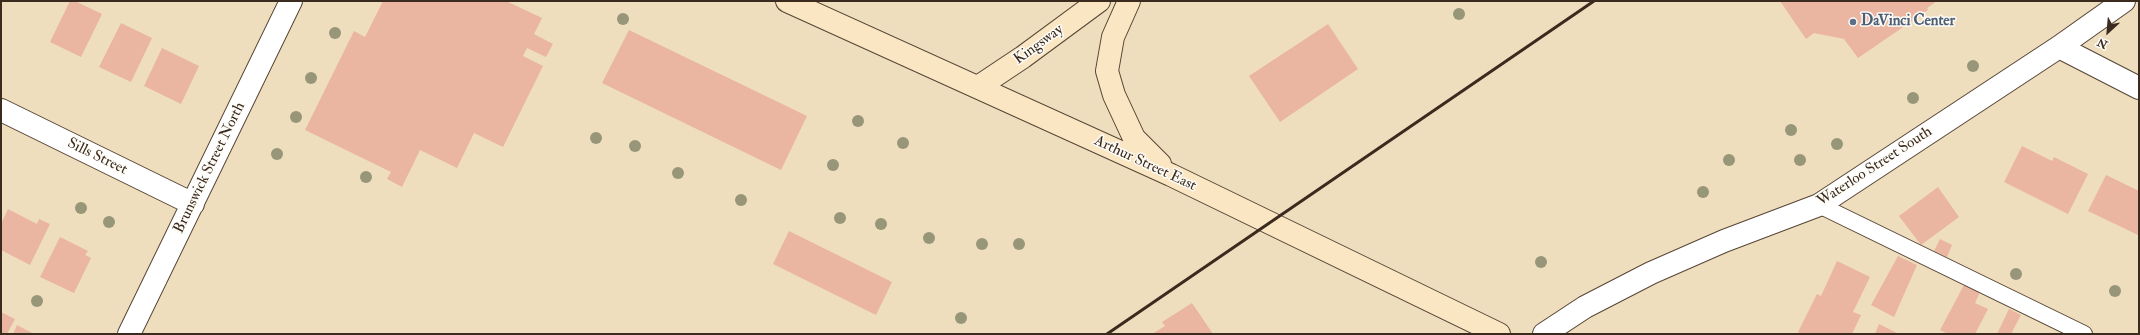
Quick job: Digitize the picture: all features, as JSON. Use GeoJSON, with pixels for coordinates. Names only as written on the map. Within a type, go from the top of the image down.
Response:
{"type":"FeatureCollection","features":[{"type":"Feature","properties":{"kind":"main road","name":"Arthur Street East"},"geometry":{"type":"LineString","coordinates":[[787,1],[1171,175],[1499,334]]}},
{"type":"Feature","properties":{"kind":"main road","name":"Kingsway"},"geometry":{"type":"LineString","coordinates":[[978,87],[1023,57],[1099,1]]}},
{"type":"Feature","properties":{"kind":"main road"},"geometry":{"type":"LineString","coordinates":[[1129,1],[1113,38],[1107,71],[1114,95],[1134,138],[1171,175]]}},
{"type":"Feature","properties":{"kind":"street","name":"Waterloo Street South"},"geometry":{"type":"LineString","coordinates":[[1544,334],[1585,307],[1652,273],[1724,241],[1819,205],[2059,48],[2124,1]]}},
{"type":"Feature","properties":{"kind":"street","name":"Brunswick Street North"},"geometry":{"type":"LineString","coordinates":[[129,334],[193,204],[286,3]]}},
{"type":"Feature","properties":{"kind":"street"},"geometry":{"type":"LineString","coordinates":[[2059,48],[2139,88]]}},
{"type":"Feature","properties":{"kind":"street","name":"Sills Street"},"geometry":{"type":"LineString","coordinates":[[1,110],[193,204]]}},
{"type":"Feature","properties":{"kind":"lane"},"geometry":{"type":"LineString","coordinates":[[1819,205],[2084,334]]}},
{"type":"Feature","properties":{"kind":"building"},"geometry":{"type":"Polygon","coordinates":[[[70,1],[75,1],[102,14],[81,57],[50,42],[70,1]]]}},
{"type":"Feature","properties":{"kind":"building"},"geometry":{"type":"Polygon","coordinates":[[[383,1],[506,1],[542,18],[534,34],[553,44],[546,57],[527,48],[523,56],[543,66],[503,147],[474,133],[457,168],[420,150],[402,187],[387,179],[391,172],[305,130],[354,31],[365,37],[383,1]]]}},
{"type":"Feature","properties":{"kind":"building","name":"DaVinci Center"},"geometry":{"type":"Polygon","coordinates":[[[1780,1],[1937,1],[1927,8],[1928,10],[1858,58],[1844,39],[1814,33],[1806,39],[1780,1]]]}},
{"type":"Feature","properties":{"kind":"building"},"geometry":{"type":"Polygon","coordinates":[[[121,23],[152,38],[131,82],[99,67],[121,23]]]}},
{"type":"Feature","properties":{"kind":"building"},"geometry":{"type":"Polygon","coordinates":[[[1328,24],[1358,69],[1280,122],[1249,76],[1328,24]]]}},
{"type":"Feature","properties":{"kind":"building"},"geometry":{"type":"Polygon","coordinates":[[[629,30],[807,116],[781,170],[602,83],[629,30]]]}},
{"type":"Feature","properties":{"kind":"building"},"geometry":{"type":"Polygon","coordinates":[[[162,48],[199,66],[181,104],[144,86],[162,48]]]}},
{"type":"Feature","properties":{"kind":"building"},"geometry":{"type":"Polygon","coordinates":[[[2022,146],[2052,161],[2054,157],[2088,174],[2068,214],[2004,182],[2022,146]]]}},
{"type":"Feature","properties":{"kind":"building"},"geometry":{"type":"Polygon","coordinates":[[[2106,175],[2139,191],[2138,235],[2088,211],[2106,175]]]}},
{"type":"Feature","properties":{"kind":"building"},"geometry":{"type":"Polygon","coordinates":[[[1938,187],[1959,217],[1921,245],[1899,216],[1938,187]]]}},
{"type":"Feature","properties":{"kind":"building"},"geometry":{"type":"Polygon","coordinates":[[[8,209],[37,224],[39,219],[50,224],[30,265],[1,250],[1,224],[8,209]]]}},
{"type":"Feature","properties":{"kind":"building"},"geometry":{"type":"Polygon","coordinates":[[[789,231],[892,282],[876,315],[773,264],[789,231]]]}},
{"type":"Feature","properties":{"kind":"building"},"geometry":{"type":"Polygon","coordinates":[[[60,237],[88,251],[85,255],[91,258],[74,293],[40,277],[60,237]]]}},
{"type":"Feature","properties":{"kind":"building"},"geometry":{"type":"Polygon","coordinates":[[[1940,239],[1952,245],[1947,257],[1934,251],[1940,239]]]}},
{"type":"Feature","properties":{"kind":"building"},"geometry":{"type":"Polygon","coordinates":[[[1898,256],[1917,265],[1894,317],[1871,305],[1898,256]]]}},
{"type":"Feature","properties":{"kind":"building"},"geometry":{"type":"Polygon","coordinates":[[[1837,261],[1870,277],[1853,312],[1861,315],[1852,334],[1801,334],[1798,332],[1817,294],[1821,296],[1837,261]]]}},
{"type":"Feature","properties":{"kind":"building"},"geometry":{"type":"Polygon","coordinates":[[[1964,285],[1980,292],[1975,303],[1988,309],[1975,334],[1948,334],[1940,330],[1964,285]]]}},
{"type":"Feature","properties":{"kind":"building"},"geometry":{"type":"Polygon","coordinates":[[[1192,303],[1213,334],[1152,334],[1165,326],[1162,322],[1192,303]]]}},
{"type":"Feature","properties":{"kind":"building"},"geometry":{"type":"Polygon","coordinates":[[[2009,309],[2021,315],[2011,334],[1997,334],[2009,309]]]}},
{"type":"Feature","properties":{"kind":"building"},"geometry":{"type":"Polygon","coordinates":[[[1,312],[15,319],[7,334],[1,334],[1,312]]]}},
{"type":"Feature","properties":{"kind":"building"},"geometry":{"type":"Polygon","coordinates":[[[1879,324],[1899,334],[1875,334],[1879,324]]]}},
{"type":"Feature","properties":{"kind":"building"},"geometry":{"type":"Polygon","coordinates":[[[17,325],[34,334],[13,334],[17,325]]]}},
{"type":"Feature","properties":{"kind":"railway"},"geometry":{"type":"LineString","coordinates":[[1107,334],[1594,1]]}},
{"type":"Feature","properties":{"kind":"place","name":"DaVinci Center"},"geometry":{"type":"Point","coordinates":[1853,22]}}]}
